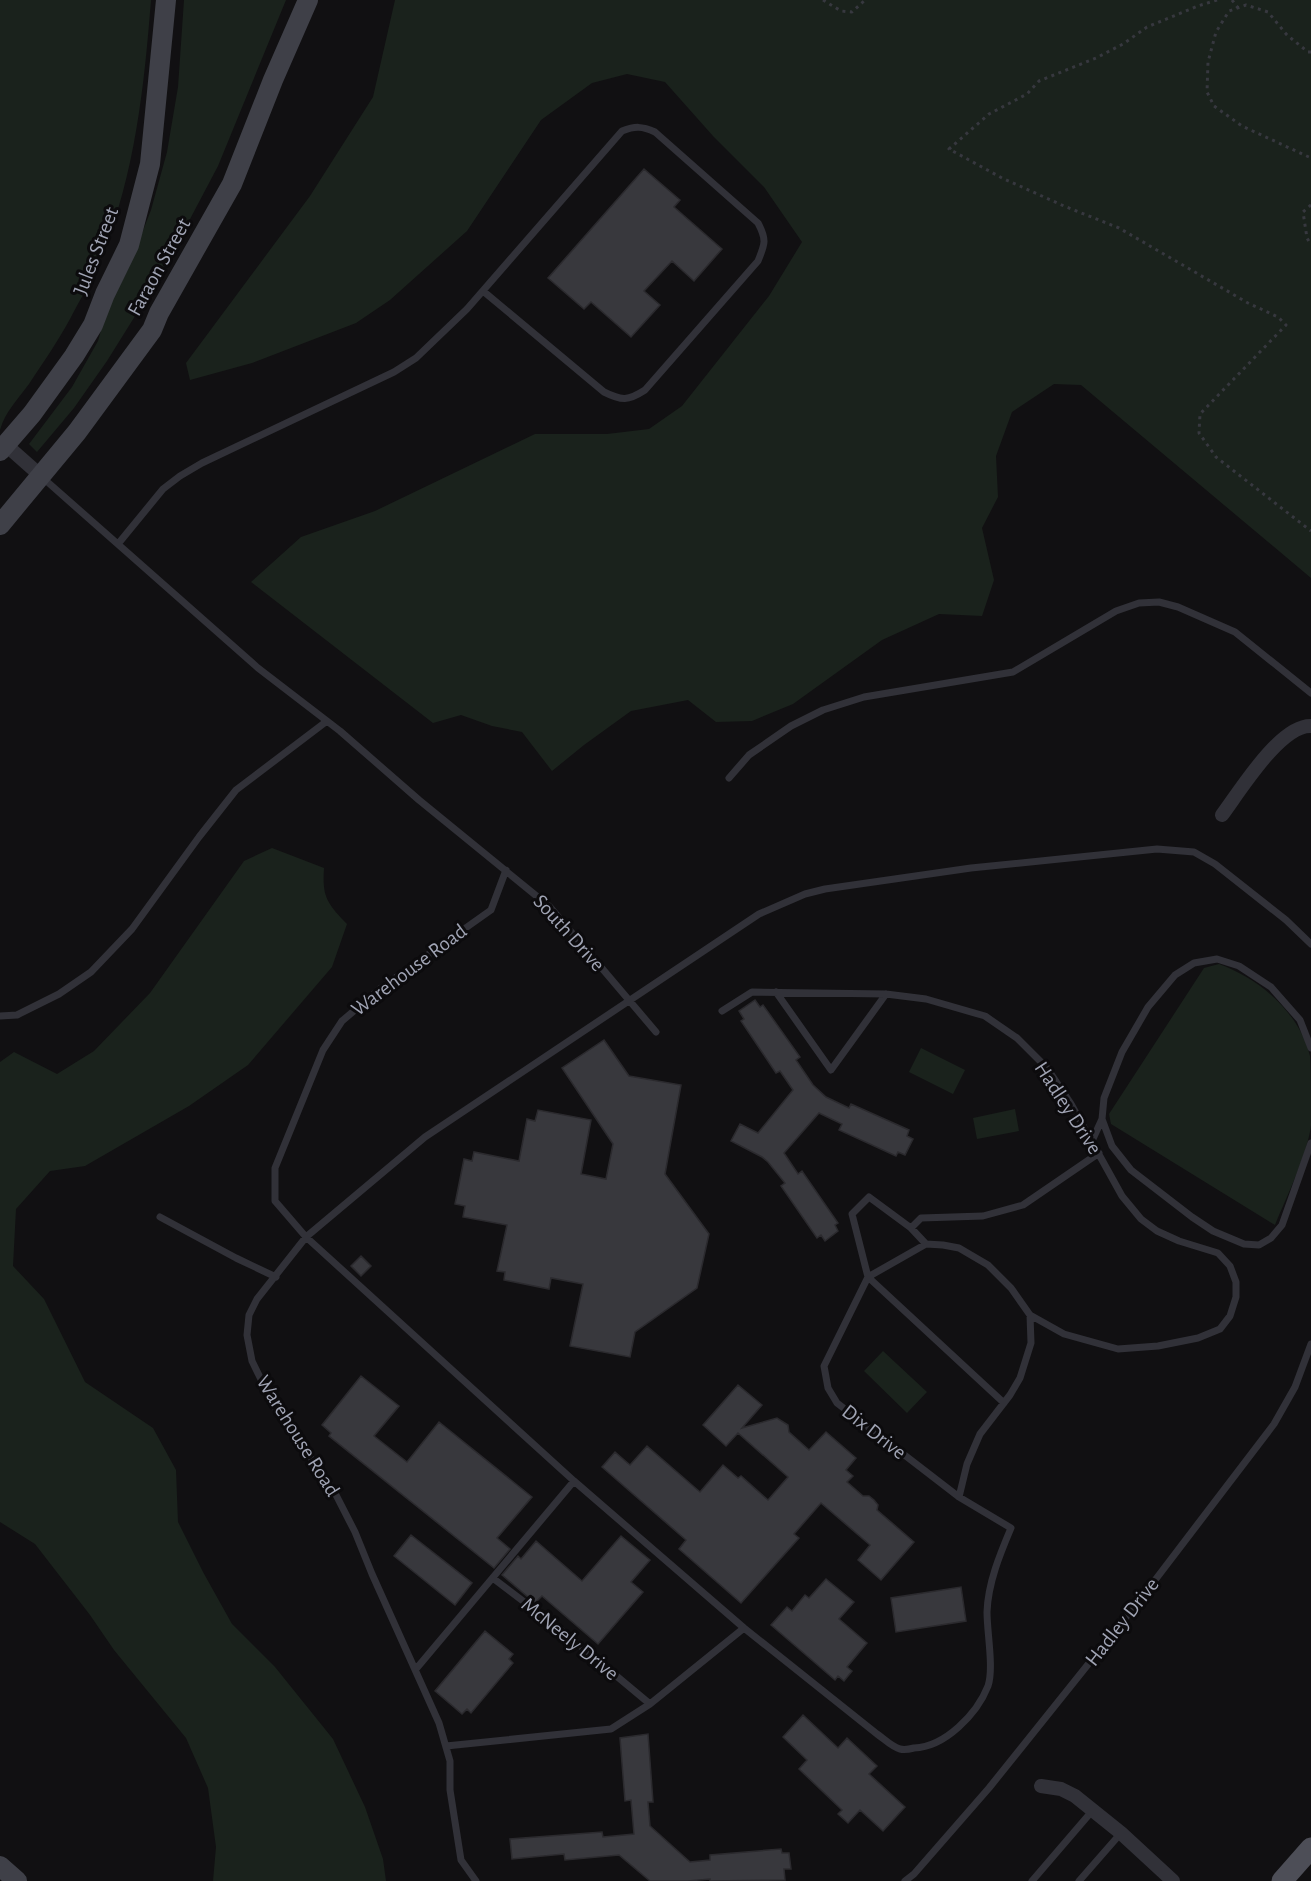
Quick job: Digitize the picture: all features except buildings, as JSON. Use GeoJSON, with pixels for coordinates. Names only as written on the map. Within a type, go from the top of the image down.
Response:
{"type":"FeatureCollection","features":[{"type":"Feature","properties":{"kind":"main road","name":"Jules Street"},"geometry":{"type":"LineString","coordinates":[[3,448],[32,414],[75,356],[93,325],[129,245],[150,164],[166,0]]}},
{"type":"Feature","properties":{"kind":"main road","name":"Faraon Street"},"geometry":{"type":"LineString","coordinates":[[0,525],[77,432],[152,330],[159,313],[232,184],[308,0]]}},
{"type":"Feature","properties":{"kind":"main road"},"geometry":{"type":"LineString","coordinates":[[1282,1881],[1311,1848]]}},
{"type":"Feature","properties":{"kind":"main road"},"geometry":{"type":"LineString","coordinates":[[0,1866],[18,1881]]}},
{"type":"Feature","properties":{"kind":"street","name":"Jules Street"},"geometry":{"type":"LineString","coordinates":[[3,448],[41,476]]}},
{"type":"Feature","properties":{"kind":"street"},"geometry":{"type":"LineString","coordinates":[[1222,815],[1279,741],[1304,726],[1311,726]]}},
{"type":"Feature","properties":{"kind":"street"},"geometry":{"type":"LineString","coordinates":[[1041,1786],[1061,1789],[1075,1796],[1121,1833],[1173,1881]]}},
{"type":"Feature","properties":{"kind":"lane"},"geometry":{"type":"LineString","coordinates":[[118,544],[163,489],[180,476],[202,463],[394,372],[416,358],[443,334],[483,291],[622,131],[634,126],[645,127],[655,132],[758,223],[765,236],[758,261],[645,390],[633,398],[618,399],[604,392],[483,291]]}},
{"type":"Feature","properties":{"kind":"lane","name":"South Drive"},"geometry":{"type":"LineString","coordinates":[[41,476],[258,668],[327,721],[550,907],[656,1032]]}},
{"type":"Feature","properties":{"kind":"lane"},"geometry":{"type":"LineString","coordinates":[[729,778],[749,755],[792,726],[823,710],[864,697],[1013,672],[1116,611],[1139,603],[1159,602],[1178,607],[1235,632],[1311,693]]}},
{"type":"Feature","properties":{"kind":"lane"},"geometry":{"type":"LineString","coordinates":[[0,1016],[17,1015],[59,994],[91,972],[132,929],[236,790],[327,721]]}},
{"type":"Feature","properties":{"kind":"lane"},"geometry":{"type":"LineString","coordinates":[[446,1746],[610,1729],[650,1704],[744,1628],[574,1481],[306,1237],[425,1137],[759,914],[805,894],[825,889],[971,868],[1157,849],[1194,852],[1215,864],[1277,913],[1311,944]]}},
{"type":"Feature","properties":{"kind":"lane","name":"Warehouse Road"},"geometry":{"type":"LineString","coordinates":[[476,1881],[461,1860],[450,1790],[450,1761],[439,1723],[355,1532],[334,1491],[274,1406],[252,1361],[248,1335],[249,1315],[257,1299],[306,1237],[275,1201],[275,1168],[322,1050],[342,1021],[381,988],[491,910],[506,870]]}},
{"type":"Feature","properties":{"kind":"lane"},"geometry":{"type":"LineString","coordinates":[[1092,1141],[1102,1119],[1104,1098],[1122,1052],[1143,1016],[1174,975],[1194,963],[1217,959],[1239,966],[1271,987],[1300,1020],[1311,1048]]}},
{"type":"Feature","properties":{"kind":"lane","name":"Hadley Drive"},"geometry":{"type":"LineString","coordinates":[[722,1011],[752,992],[886,994],[949,1004],[985,1016],[1017,1038],[1047,1068],[1071,1104],[1122,1196],[1141,1219],[1157,1231],[1179,1241],[1218,1253],[1230,1266],[1236,1282],[1236,1297],[1230,1316],[1220,1329],[1198,1338],[1158,1346],[1118,1349],[1064,1334],[1030,1315]]}},
{"type":"Feature","properties":{"kind":"lane"},"geometry":{"type":"LineString","coordinates":[[776,992],[831,1070],[886,994]]}},
{"type":"Feature","properties":{"kind":"lane"},"geometry":{"type":"LineString","coordinates":[[1102,1119],[1112,1146],[1131,1170],[1213,1231],[1244,1244],[1258,1245],[1271,1238],[1282,1225],[1311,1143]]}},
{"type":"Feature","properties":{"kind":"lane"},"geometry":{"type":"LineString","coordinates":[[911,1228],[921,1218],[983,1216],[1023,1205],[1099,1154]]}},
{"type":"Feature","properties":{"kind":"lane"},"geometry":{"type":"LineString","coordinates":[[926,1245],[911,1228],[869,1197],[852,1214],[868,1277],[1004,1402]]}},
{"type":"Feature","properties":{"kind":"lane"},"geometry":{"type":"LineString","coordinates":[[160,1217],[276,1277]]}},
{"type":"Feature","properties":{"kind":"lane"},"geometry":{"type":"LineString","coordinates":[[868,1277],[926,1245],[959,1248],[988,1265],[1011,1288],[1030,1315],[1031,1343],[1020,1378],[980,1434],[967,1464],[959,1497]]}},
{"type":"Feature","properties":{"kind":"lane","name":"Dix Drive"},"geometry":{"type":"LineString","coordinates":[[744,1628],[877,1734],[900,1749],[925,1748],[948,1737],[972,1712],[988,1686],[991,1667],[987,1640],[987,1609],[996,1563],[1011,1528],[959,1497],[837,1403],[828,1388],[824,1366],[868,1277]]}},
{"type":"Feature","properties":{"kind":"lane","name":"Hadley Drive"},"geometry":{"type":"LineString","coordinates":[[905,1881],[914,1874],[989,1788],[1146,1592],[1274,1424],[1295,1386],[1311,1344]]}},
{"type":"Feature","properties":{"kind":"lane"},"geometry":{"type":"LineString","coordinates":[[416,1669],[494,1579],[574,1481]]}},
{"type":"Feature","properties":{"kind":"lane","name":"McNeely Drive"},"geometry":{"type":"LineString","coordinates":[[494,1579],[565,1633],[650,1704]]}},
{"type":"Feature","properties":{"kind":"lane"},"geometry":{"type":"LineString","coordinates":[[1032,1881],[1093,1810]]}},
{"type":"Feature","properties":{"kind":"lane"},"geometry":{"type":"LineString","coordinates":[[1079,1881],[1121,1833]]}},
{"type":"Feature","properties":{"kind":"path"},"geometry":{"type":"LineString","coordinates":[[823,0],[841,11],[852,12],[865,0]]}},
{"type":"Feature","properties":{"kind":"path"},"geometry":{"type":"LineString","coordinates":[[1217,0],[1148,27],[1123,44],[1096,58],[1039,81],[1027,94],[989,114],[949,149],[1013,183],[1119,228],[1248,303],[1278,317],[1286,325],[1200,414],[1199,434],[1216,457],[1311,531]]}},
{"type":"Feature","properties":{"kind":"path"},"geometry":{"type":"LineString","coordinates":[[1232,0],[1239,8]]}},
{"type":"Feature","properties":{"kind":"path"},"geometry":{"type":"LineString","coordinates":[[1311,52],[1287,35],[1268,12],[1246,2],[1239,8],[1229,11],[1216,32],[1208,62],[1207,92],[1214,106],[1242,126],[1311,158]]}},
{"type":"Feature","properties":{"kind":"path"},"geometry":{"type":"LineString","coordinates":[[1311,205],[1303,212],[1307,238],[1311,245]]}},
{"type":"Feature","properties":{"kind":"shaded area"},"geometry":{"type":"Polygon","coordinates":[[[0,0],[151,0],[136,131],[113,226],[98,266],[70,319],[40,368],[8,411],[0,430],[0,0]]]}},
{"type":"Feature","properties":{"kind":"shaded area"},"geometry":{"type":"Polygon","coordinates":[[[184,0],[286,0],[218,166],[160,276],[107,361],[74,408],[37,452],[29,444],[72,387],[98,341],[106,313],[128,269],[151,210],[167,152],[178,87],[184,0]]]}},
{"type":"Feature","properties":{"kind":"shaded area"},"geometry":{"type":"Polygon","coordinates":[[[395,0],[1311,0],[1311,578],[1081,385],[1054,384],[1012,412],[996,456],[998,497],[982,528],[994,580],[982,616],[939,614],[882,640],[793,704],[752,721],[716,722],[688,700],[631,711],[552,771],[522,732],[492,726],[461,715],[433,723],[251,582],[301,537],[375,511],[535,434],[607,434],[649,429],[682,406],[769,296],[802,242],[764,187],[713,136],[665,82],[627,74],[592,83],[541,120],[467,231],[390,300],[356,323],[252,363],[190,380],[186,363],[310,196],[373,97],[395,0]]]}},
{"type":"Feature","properties":{"kind":"shaded area"},"geometry":{"type":"Polygon","coordinates":[[[272,848],[324,868],[327,899],[347,924],[332,967],[248,1065],[189,1106],[85,1166],[50,1171],[16,1209],[13,1266],[44,1299],[85,1382],[153,1428],[176,1470],[178,1522],[203,1572],[232,1624],[275,1667],[333,1739],[365,1807],[383,1859],[386,1881],[213,1881],[216,1847],[208,1788],[186,1738],[114,1650],[35,1544],[0,1522],[0,1062],[14,1052],[57,1074],[94,1051],[150,993],[244,861],[272,848]]]}},
{"type":"Feature","properties":{"kind":"shaded area"},"geometry":{"type":"Polygon","coordinates":[[[1219,964],[1249,979],[1276,999],[1297,1025],[1310,1056],[1311,1125],[1309,1136],[1306,1149],[1275,1225],[1111,1124],[1109,1114],[1204,968],[1219,964]]]}},
{"type":"Feature","properties":{"kind":"shaded area"},"geometry":{"type":"Polygon","coordinates":[[[921,1048],[965,1070],[953,1094],[909,1072],[921,1048]]]}},
{"type":"Feature","properties":{"kind":"shaded area"},"geometry":{"type":"Polygon","coordinates":[[[1015,1109],[1019,1131],[977,1139],[973,1118],[1015,1109]]]}},
{"type":"Feature","properties":{"kind":"shaded area"},"geometry":{"type":"Polygon","coordinates":[[[883,1351],[927,1392],[907,1413],[864,1371],[883,1351]]]}}]}
